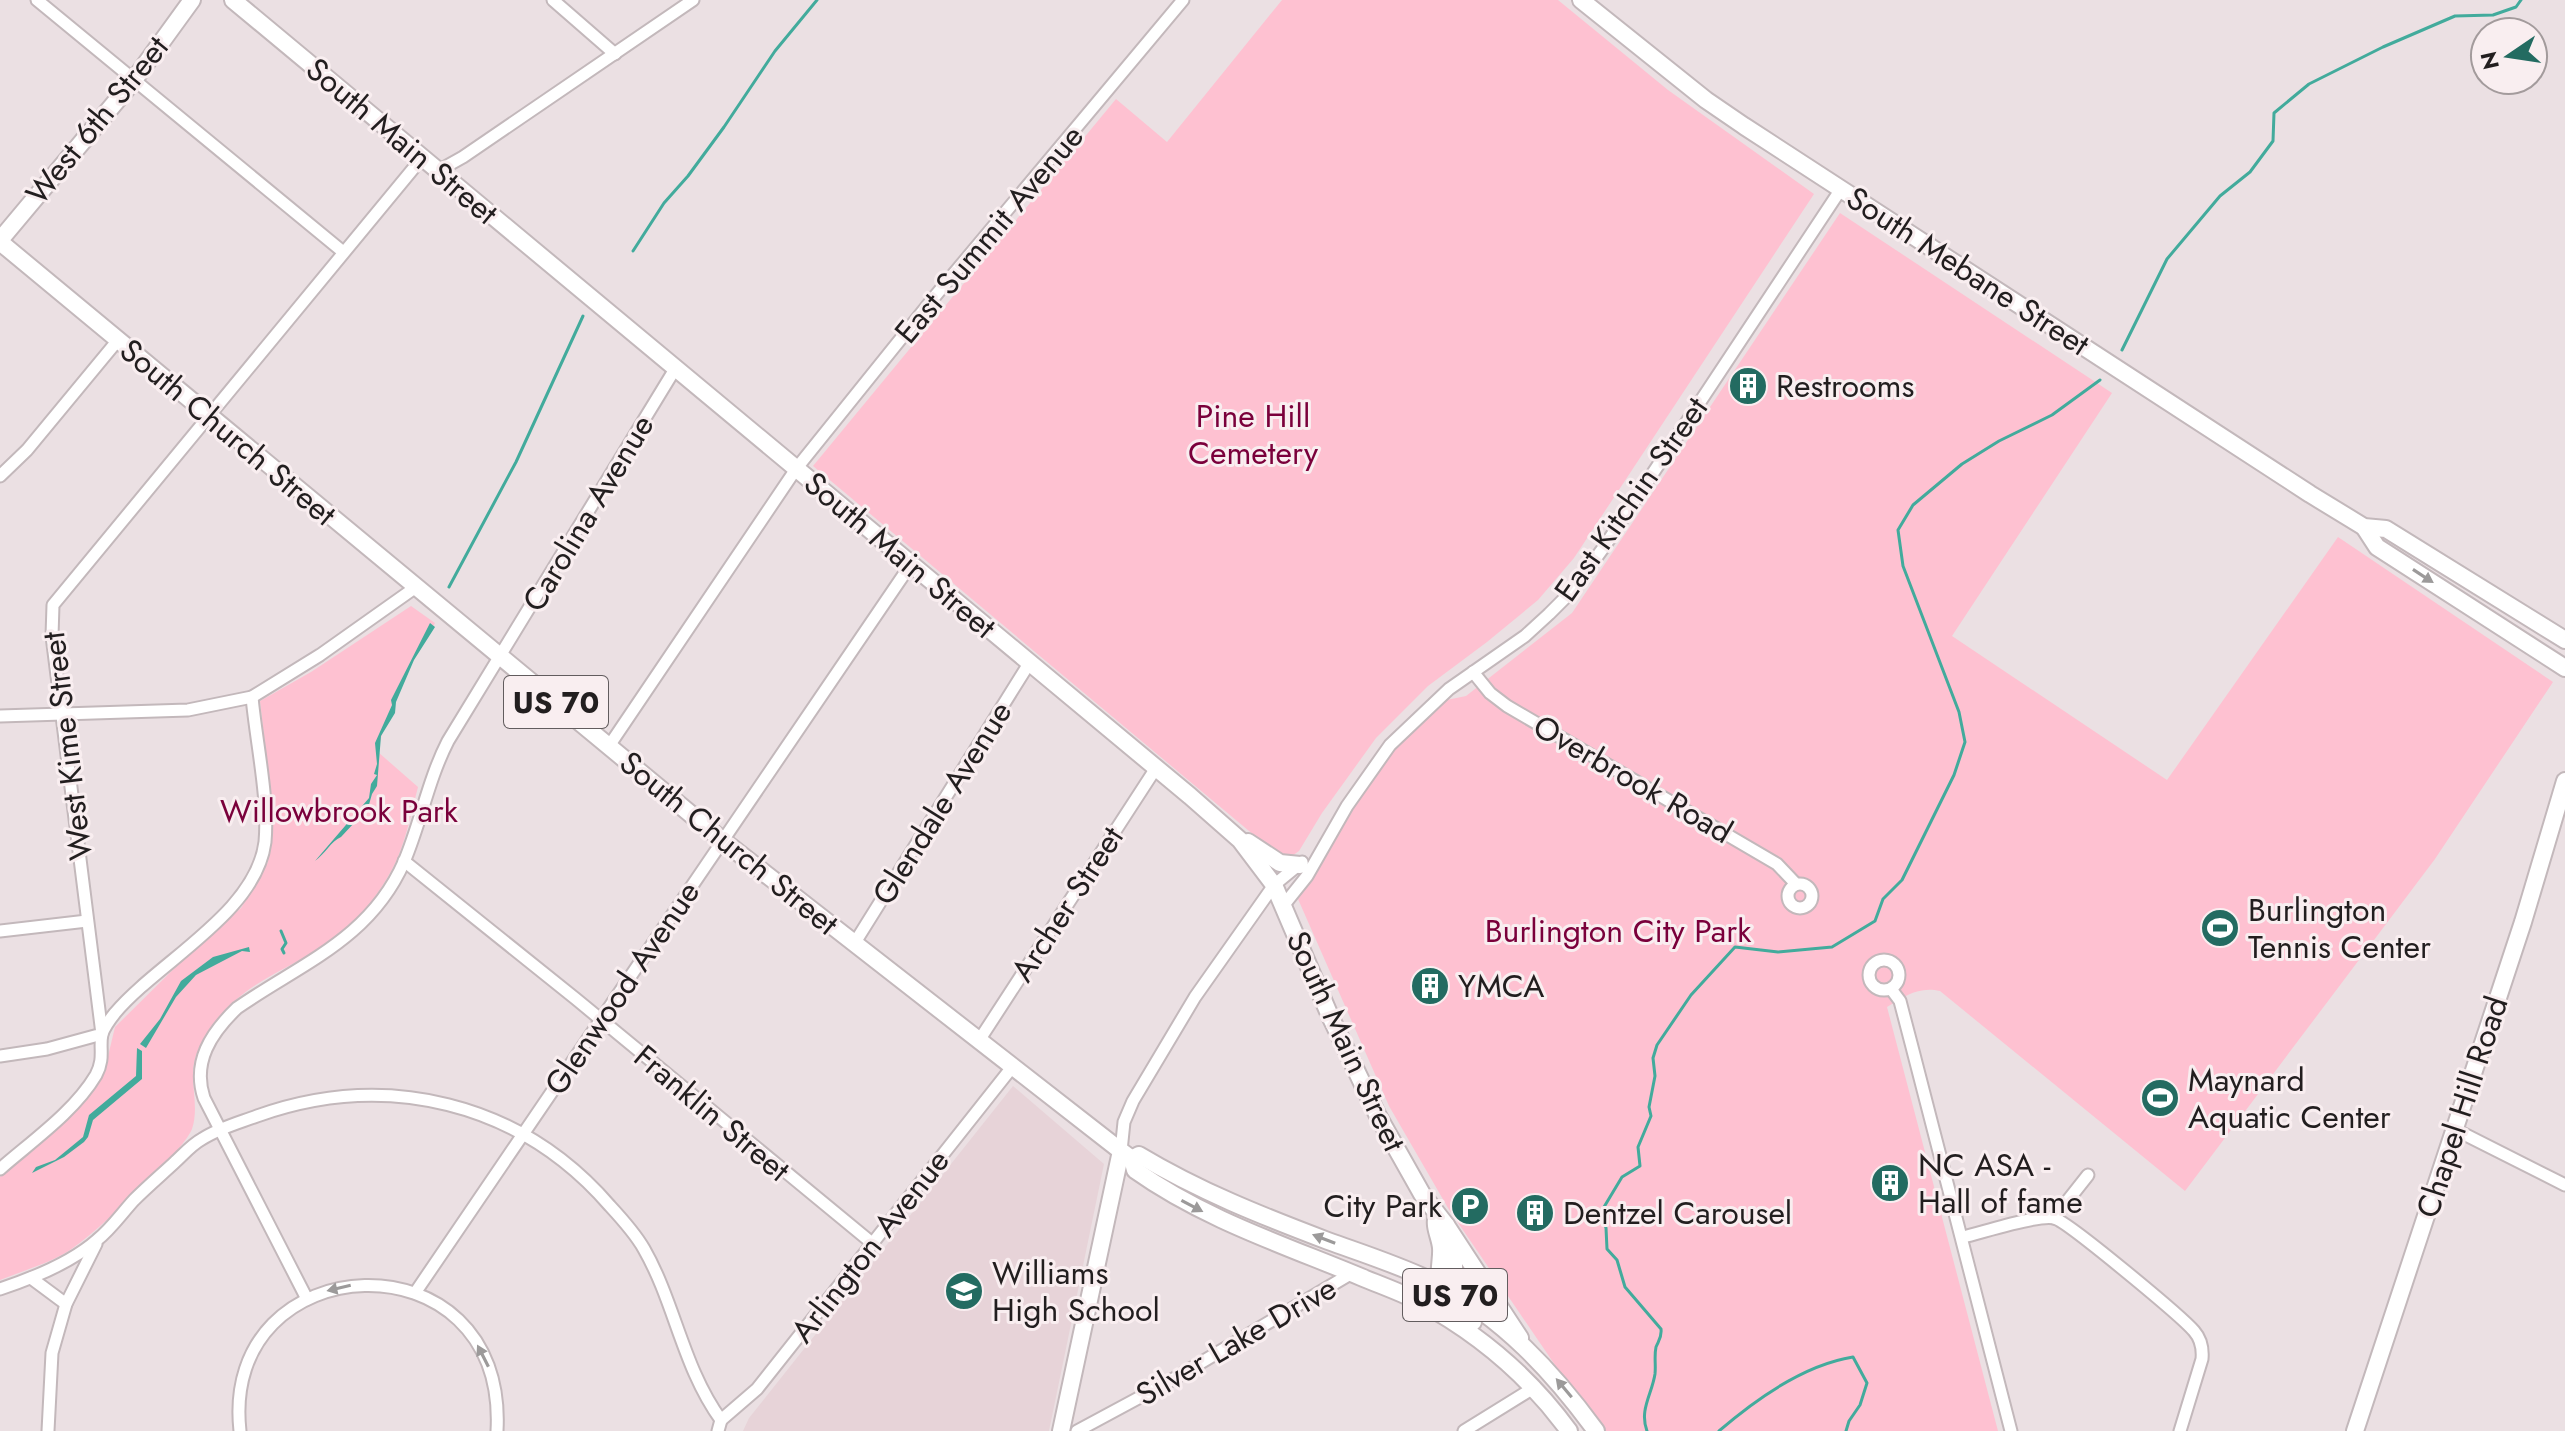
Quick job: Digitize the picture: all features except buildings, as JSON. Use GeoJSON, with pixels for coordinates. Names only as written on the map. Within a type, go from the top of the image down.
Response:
{"type":"FeatureCollection","features":[{"type":"Feature","properties":{"kind":"street"},"geometry":{"type":"LineString","coordinates":[[37,0],[342,251]]}},
{"type":"Feature","properties":{"kind":"street","name":"West 6th Street"},"geometry":{"type":"LineString","coordinates":[[0,241],[134,80],[192,0]]}},
{"type":"Feature","properties":{"kind":"street","name":"South Main Street"},"geometry":{"type":"LineString","coordinates":[[233,0],[1231,832],[1274,885],[1330,1016],[1372,1103],[1422,1194],[1452,1239],[1454,1269],[1450,1280],[1441,1286]]}},
{"type":"Feature","properties":{"kind":"street"},"geometry":{"type":"LineString","coordinates":[[553,0],[615,54]]}},
{"type":"Feature","properties":{"kind":"street"},"geometry":{"type":"LineString","coordinates":[[438,171],[693,0]]}},
{"type":"Feature","properties":{"kind":"street","name":"East Summit Avenue"},"geometry":{"type":"LineString","coordinates":[[609,746],[796,469],[936,295],[1183,0]]}},
{"type":"Feature","properties":{"kind":"street","name":"South Mebane Street"},"geometry":{"type":"LineString","coordinates":[[1581,0],[1706,100],[2364,527],[2377,547],[2565,668]]}},
{"type":"Feature","properties":{"kind":"street","name":"West Kime Street"},"geometry":{"type":"LineString","coordinates":[[102,1034],[52,636],[53,605],[342,251],[422,158]]}},
{"type":"Feature","properties":{"kind":"street","name":"East Kitchin Street"},"geometry":{"type":"LineString","coordinates":[[1283,906],[1307,876],[1347,806],[1390,745],[1432,703],[1525,636],[1571,592],[1841,189]]}},
{"type":"Feature","properties":{"kind":"street","name":"South Church Street"},"geometry":{"type":"LineString","coordinates":[[0,241],[722,840],[1126,1155],[1135,1170],[1178,1199],[1210,1215],[1416,1300],[1462,1327],[1508,1361],[1535,1387],[1569,1431]]}},
{"type":"Feature","properties":{"kind":"street"},"geometry":{"type":"LineString","coordinates":[[0,476],[27,450],[118,340]]}},
{"type":"Feature","properties":{"kind":"street","name":"Carolina Avenue"},"geometry":{"type":"LineString","coordinates":[[307,1299],[199,1085],[203,1052],[222,1022],[262,991],[336,946],[362,924],[385,897],[404,861],[437,763],[675,369]]}},
{"type":"Feature","properties":{"kind":"street","name":"South Mebane Street"},"geometry":{"type":"LineString","coordinates":[[2364,527],[2386,529],[2565,640]]}},
{"type":"Feature","properties":{"kind":"street","name":"Glenwood Avenue"},"geometry":{"type":"LineString","coordinates":[[415,1293],[911,564]]}},
{"type":"Feature","properties":{"kind":"street"},"geometry":{"type":"LineString","coordinates":[[0,716],[188,710],[252,697],[320,655],[416,587]]}},
{"type":"Feature","properties":{"kind":"street","name":"Glendale Avenue"},"geometry":{"type":"LineString","coordinates":[[854,944],[1030,662]]}},
{"type":"Feature","properties":{"kind":"street","name":"Overbrook Road"},"geometry":{"type":"LineString","coordinates":[[1473,672],[1490,693],[1507,706],[1777,864],[1796,884]]}},
{"type":"Feature","properties":{"kind":"street"},"geometry":{"type":"LineString","coordinates":[[0,1056],[47,1049],[102,1034],[123,1005],[236,903],[252,881],[263,852],[265,826],[252,697]]}},
{"type":"Feature","properties":{"kind":"street","name":"Archer Street"},"geometry":{"type":"LineString","coordinates":[[980,1039],[1156,768]]}},
{"type":"Feature","properties":{"kind":"street","name":"Chapel Hill Road"},"geometry":{"type":"LineString","coordinates":[[2355,1431],[2523,922],[2565,781]]}},
{"type":"Feature","properties":{"kind":"street"},"geometry":{"type":"LineString","coordinates":[[1231,832],[1280,863],[1300,865]]}},
{"type":"Feature","properties":{"kind":"street","name":"East Kitchin Street"},"geometry":{"type":"LineString","coordinates":[[1126,1155],[1124,1122],[1161,1052],[1221,956],[1274,885],[1322,848]]}},
{"type":"Feature","properties":{"kind":"street","name":"Franklin Street"},"geometry":{"type":"LineString","coordinates":[[404,861],[872,1243]]}},
{"type":"Feature","properties":{"kind":"street"},"geometry":{"type":"LineString","coordinates":[[0,931],[87,921]]}},
{"type":"Feature","properties":{"kind":"street"},"geometry":{"type":"LineString","coordinates":[[1891,989],[1900,1001],[2011,1431]]}},
{"type":"Feature","properties":{"kind":"street"},"geometry":{"type":"LineString","coordinates":[[0,1169],[77,1100],[96,1076],[103,1051],[102,1034]]}},
{"type":"Feature","properties":{"kind":"street","name":"Arlington Avenue"},"geometry":{"type":"LineString","coordinates":[[719,1425],[757,1389],[1013,1066]]}},
{"type":"Feature","properties":{"kind":"street"},"geometry":{"type":"LineString","coordinates":[[0,1289],[31,1278],[80,1253],[98,1240],[198,1141],[220,1129],[311,1101],[387,1095],[420,1097],[450,1104],[524,1134],[585,1178],[643,1247],[694,1373],[719,1425]]}},
{"type":"Feature","properties":{"kind":"street"},"geometry":{"type":"LineString","coordinates":[[2454,1129],[2565,1185]]}},
{"type":"Feature","properties":{"kind":"street"},"geometry":{"type":"LineString","coordinates":[[1061,1431],[1126,1155]]}},
{"type":"Feature","properties":{"kind":"street","name":"South Church Street"},"geometry":{"type":"LineString","coordinates":[[1126,1155],[1139,1155],[1173,1176],[1228,1202],[1441,1286],[1483,1313],[1527,1349],[1596,1431]]}},
{"type":"Feature","properties":{"kind":"street"},"geometry":{"type":"LineString","coordinates":[[2054,1218],[2088,1175]]}},
{"type":"Feature","properties":{"kind":"street"},"geometry":{"type":"LineString","coordinates":[[1963,1237],[2031,1220],[2054,1218],[2177,1315],[2200,1341],[2202,1359],[2180,1431]]}},
{"type":"Feature","properties":{"kind":"street"},"geometry":{"type":"LineString","coordinates":[[1442,1220],[1527,1349]]}},
{"type":"Feature","properties":{"kind":"street"},"geometry":{"type":"LineString","coordinates":[[48,1431],[52,1353],[66,1304],[98,1240]]}},
{"type":"Feature","properties":{"kind":"street","name":"Silver Lake Drive"},"geometry":{"type":"LineString","coordinates":[[1077,1431],[1183,1373],[1352,1273]]}},
{"type":"Feature","properties":{"kind":"street"},"geometry":{"type":"LineString","coordinates":[[1369,1281],[1382,1275],[1427,1293],[1441,1286],[1445,1302],[1495,1339],[1508,1361]]}},
{"type":"Feature","properties":{"kind":"street"},"geometry":{"type":"LineString","coordinates":[[31,1278],[66,1304]]}},
{"type":"Feature","properties":{"kind":"street"},"geometry":{"type":"LineString","coordinates":[[240,1431],[239,1398],[251,1358],[274,1324],[307,1299],[333,1288],[361,1284],[389,1285],[415,1293],[451,1314],[478,1346],[494,1384],[497,1431]]}},
{"type":"Feature","properties":{"kind":"street"},"geometry":{"type":"LineString","coordinates":[[1464,1431],[1535,1387]]}},
{"type":"Feature","properties":{"kind":"shaded area"},"geometry":{"type":"Polygon","coordinates":[[[430,623],[435,627],[414,660],[396,702],[395,713],[381,736],[377,786],[368,808],[315,861],[369,798],[371,784],[377,775],[374,774],[377,764],[375,743],[392,705],[391,700],[430,623]]]}},
{"type":"Feature","properties":{"kind":"shaded area"},"geometry":{"type":"Polygon","coordinates":[[[249,947],[250,952],[242,951],[196,975],[176,997],[146,1048],[140,1044],[160,1019],[181,981],[213,957],[249,947]]]}},
{"type":"Feature","properties":{"kind":"shaded area"},"geometry":{"type":"Polygon","coordinates":[[[137,1048],[142,1051],[142,1079],[93,1120],[84,1142],[64,1157],[32,1173],[36,1167],[55,1160],[83,1137],[89,1115],[136,1076],[137,1048]]]}},
{"type":"Feature","properties":{"kind":"shaded area","name":"Williams High School"},"geometry":{"type":"Polygon","coordinates":[[[1013,1086],[1104,1164],[1049,1431],[743,1431],[749,1418],[1013,1086]]]}},
{"type":"Feature","properties":{"kind":"green space","name":"Pine Hill Cemetery"},"geometry":{"type":"Polygon","coordinates":[[[1282,0],[1558,0],[1668,90],[1814,194],[1574,558],[1538,600],[1428,686],[1376,738],[1299,851],[1289,858],[1279,856],[813,466],[1116,99],[1167,142],[1282,0]]]}},
{"type":"Feature","properties":{"kind":"green space","name":"Burlington City Park"},"geometry":{"type":"Polygon","coordinates":[[[1840,213],[2112,393],[1952,636],[2167,780],[2338,537],[2553,682],[2435,859],[2185,1191],[1940,991],[1919,991],[1887,1007],[1998,1431],[1600,1431],[1448,1208],[1389,1106],[1298,899],[1320,864],[1323,852],[1393,745],[1432,703],[1466,696],[1572,613],[1840,213]]]}},
{"type":"Feature","properties":{"kind":"green space","name":"Willowbrook Park"},"geometry":{"type":"Polygon","coordinates":[[[411,606],[435,623],[394,701],[378,752],[418,787],[401,849],[384,884],[366,908],[333,940],[254,986],[215,1023],[195,1058],[195,1116],[192,1129],[155,1175],[67,1252],[0,1280],[0,1177],[78,1109],[103,1077],[115,1027],[201,942],[241,908],[268,862],[270,790],[260,701],[311,672],[411,606]]]}},
{"type":"Feature","properties":{"kind":"waterway"},"geometry":{"type":"LineString","coordinates":[[633,251],[664,203],[724,127],[775,51],[817,0]]}},
{"type":"Feature","properties":{"kind":"waterway"},"geometry":{"type":"LineString","coordinates":[[2122,350],[2167,259],[2220,196],[2250,172],[2273,141],[2274,113],[2309,84],[2383,47],[2455,16],[2493,15],[2516,7],[2521,0]]}},
{"type":"Feature","properties":{"kind":"waterway"},"geometry":{"type":"LineString","coordinates":[[449,587],[516,462],[583,316]]}},
{"type":"Feature","properties":{"kind":"waterway"},"geometry":{"type":"LineString","coordinates":[[1647,1431],[1644,1416],[1655,1374],[1655,1350],[1661,1329],[1625,1287],[1617,1260],[1607,1249],[1601,1212],[1622,1177],[1640,1166],[1638,1147],[1651,1116],[1649,1107],[1655,1076],[1653,1058],[1657,1045],[1691,995],[1735,947],[1778,952],[1832,947],[1875,921],[1883,899],[1902,880],[1954,775],[1965,742],[1959,712],[1903,566],[1898,530],[1913,505],[1962,464],[1999,441],[2052,415],[2100,380]]}},
{"type":"Feature","properties":{"kind":"waterway"},"geometry":{"type":"LineString","coordinates":[[281,931],[286,943],[282,949],[284,953]]}},
{"type":"Feature","properties":{"kind":"waterway"},"geometry":{"type":"LineString","coordinates":[[1719,1431],[1798,1375],[1853,1357],[1867,1383],[1860,1405],[1846,1431]]}},
{"type":"Feature","properties":{"kind":"place","name":"Restrooms"},"geometry":{"type":"Point","coordinates":[1748,386]}},
{"type":"Feature","properties":{"kind":"place","name":"Burlington Tennis Center"},"geometry":{"type":"Point","coordinates":[2220,928]}},
{"type":"Feature","properties":{"kind":"place","name":"YMCA"},"geometry":{"type":"Point","coordinates":[1430,986]}},
{"type":"Feature","properties":{"kind":"place","name":"Maynard Aquatic Center"},"geometry":{"type":"Point","coordinates":[2160,1098]}},
{"type":"Feature","properties":{"kind":"place","name":"NC ASA - Hall of fame"},"geometry":{"type":"Point","coordinates":[1890,1183]}},
{"type":"Feature","properties":{"kind":"place","name":"City Park"},"geometry":{"type":"Point","coordinates":[1470,1206]}},
{"type":"Feature","properties":{"kind":"place","name":"Dentzel Carousel"},"geometry":{"type":"Point","coordinates":[1535,1213]}},
{"type":"Feature","properties":{"kind":"place","name":"Williams High School"},"geometry":{"type":"Point","coordinates":[964,1291]}}]}
